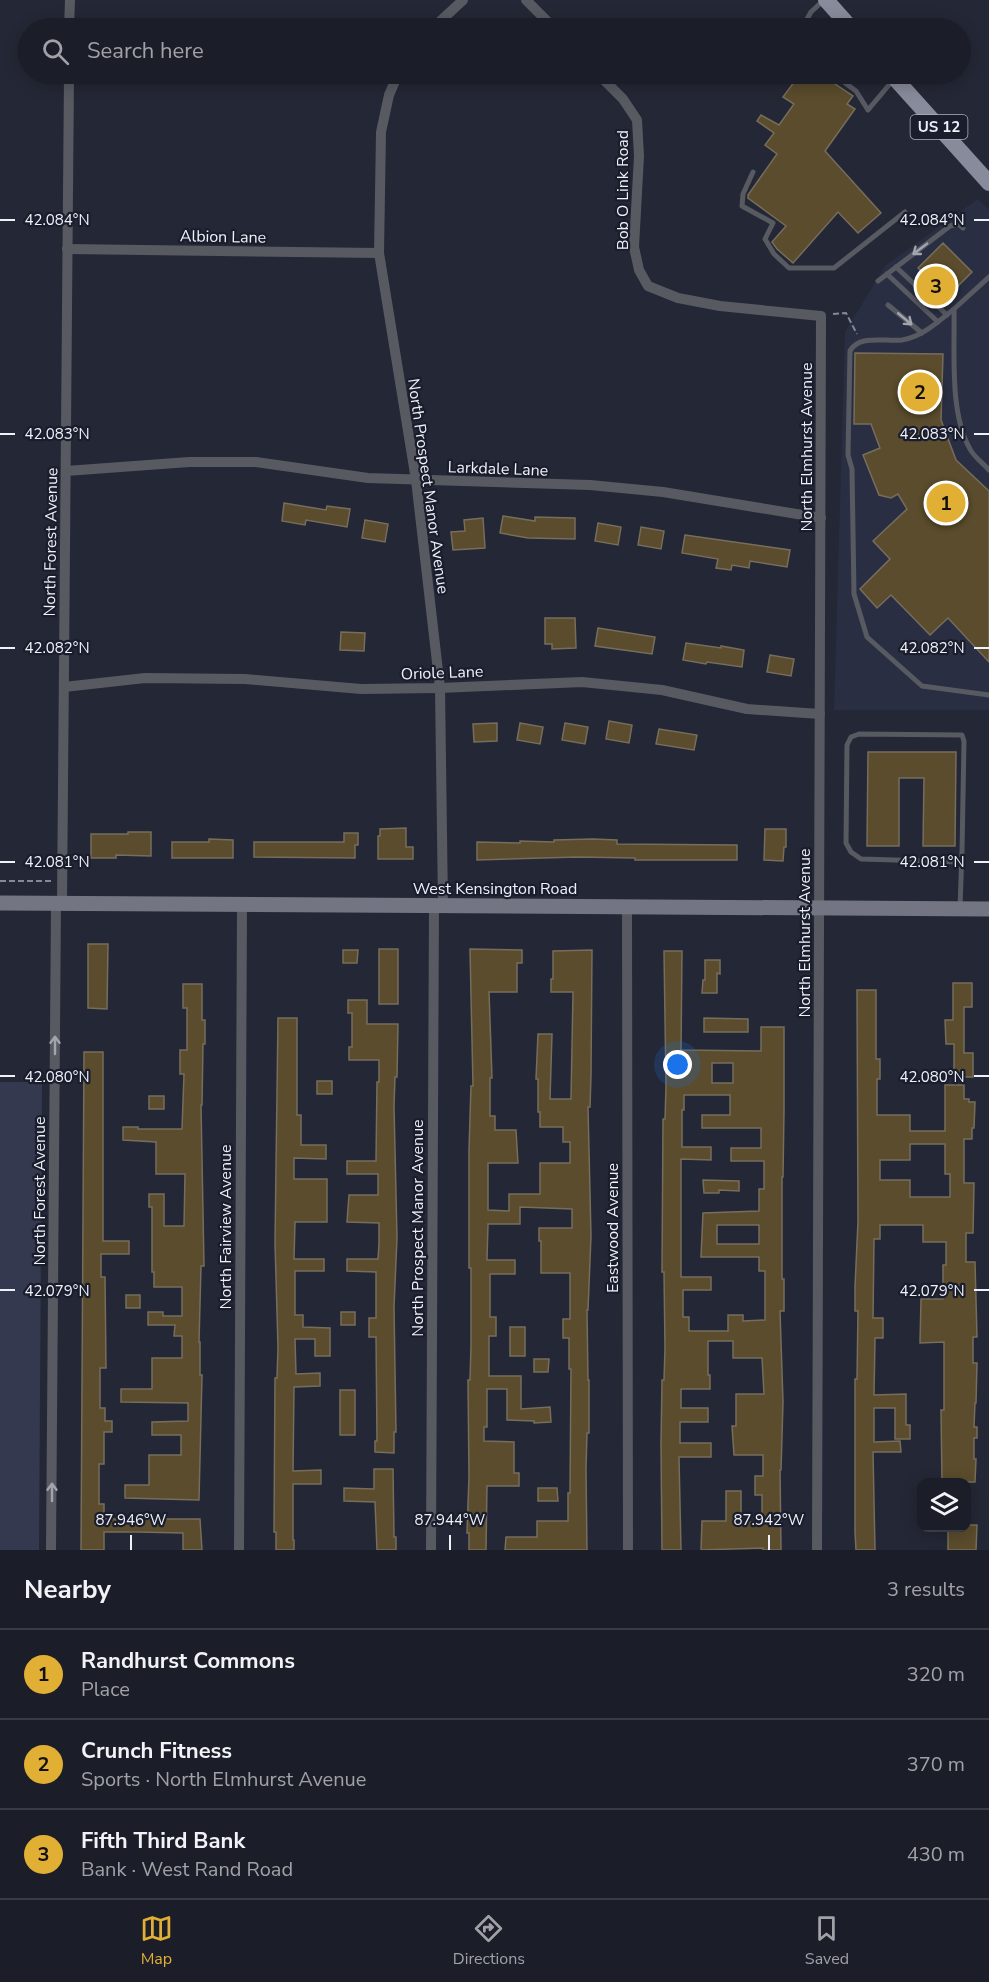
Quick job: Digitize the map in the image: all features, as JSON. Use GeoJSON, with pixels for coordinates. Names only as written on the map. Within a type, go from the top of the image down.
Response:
{"type":"FeatureCollection","features":[{"type":"Feature","properties":{"kind":"main road"},"geometry":{"type":"LineString","coordinates":[[825,0],[842,18]]}},
{"type":"Feature","properties":{"kind":"main road","name":"US 12"},"geometry":{"type":"LineString","coordinates":[[901,84],[988,180]]}},
{"type":"Feature","properties":{"kind":"main road","name":"West Kensington Road"},"geometry":{"type":"LineString","coordinates":[[0,903],[989,909]]}},
{"type":"Feature","properties":{"kind":"street"},"geometry":{"type":"LineString","coordinates":[[69,18],[70,0]]}},
{"type":"Feature","properties":{"kind":"street"},"geometry":{"type":"LineString","coordinates":[[444,18],[463,0]]}},
{"type":"Feature","properties":{"kind":"street"},"geometry":{"type":"LineString","coordinates":[[526,0],[544,18]]}},
{"type":"Feature","properties":{"kind":"street","name":"North Forest Avenue"},"geometry":{"type":"LineString","coordinates":[[51,1550],[64,687],[69,84]]}},
{"type":"Feature","properties":{"kind":"street","name":"North Prospect Manor Avenue"},"geometry":{"type":"LineString","coordinates":[[394,84],[381,132],[379,253],[416,480],[440,688],[431,1550]]}},
{"type":"Feature","properties":{"kind":"street","name":"Bob O Link Road"},"geometry":{"type":"LineString","coordinates":[[608,84],[623,99],[637,120],[639,156],[634,247],[639,270],[648,286],[678,298],[720,306],[821,316]]}},
{"type":"Feature","properties":{"kind":"street","name":"Albion Lane"},"geometry":{"type":"LineString","coordinates":[[68,249],[379,253]]}},
{"type":"Feature","properties":{"kind":"street","name":"North Elmhurst Avenue"},"geometry":{"type":"LineString","coordinates":[[817,1550],[821,316]]}},
{"type":"Feature","properties":{"kind":"street","name":"Larkdale Lane"},"geometry":{"type":"LineString","coordinates":[[66,471],[189,462],[256,462],[368,478],[590,485],[653,491],[821,518]]}},
{"type":"Feature","properties":{"kind":"street","name":"Oriole Lane"},"geometry":{"type":"LineString","coordinates":[[64,687],[145,678],[245,680],[361,689],[582,682],[662,690],[747,710],[820,714]]}},
{"type":"Feature","properties":{"kind":"street","name":"North Fairview Avenue"},"geometry":{"type":"LineString","coordinates":[[239,1550],[242,904]]}},
{"type":"Feature","properties":{"kind":"street","name":"Eastwood Avenue"},"geometry":{"type":"LineString","coordinates":[[627,907],[628,1550]]}},
{"type":"Feature","properties":{"kind":"lane"},"geometry":{"type":"LineString","coordinates":[[808,18],[825,0]]}},
{"type":"Feature","properties":{"kind":"lane"},"geometry":{"type":"LineString","coordinates":[[847,84],[856,91],[868,110],[887,84]]}},
{"type":"Feature","properties":{"kind":"lane"},"geometry":{"type":"LineString","coordinates":[[753,172],[743,194],[742,206],[773,223],[765,239],[774,254],[789,268],[834,268],[905,212]]}},
{"type":"Feature","properties":{"kind":"lane"},"geometry":{"type":"LineString","coordinates":[[878,281],[950,226],[958,224],[963,228]]}},
{"type":"Feature","properties":{"kind":"lane"},"geometry":{"type":"LineString","coordinates":[[896,267],[947,315]]}},
{"type":"Feature","properties":{"kind":"lane"},"geometry":{"type":"LineString","coordinates":[[887,274],[938,322]]}},
{"type":"Feature","properties":{"kind":"lane"},"geometry":{"type":"LineString","coordinates":[[989,277],[947,315],[922,333],[903,340],[860,342],[853,345],[849,358],[848,455],[852,469],[854,594],[867,638],[922,686],[989,695]]}},
{"type":"Feature","properties":{"kind":"lane"},"geometry":{"type":"LineString","coordinates":[[888,305],[922,333]]}},
{"type":"Feature","properties":{"kind":"lane"},"geometry":{"type":"LineString","coordinates":[[954,309],[956,405],[960,425],[970,450],[989,470]]}},
{"type":"Feature","properties":{"kind":"lane"},"geometry":{"type":"LineString","coordinates":[[960,909],[962,862],[964,741],[962,735],[860,734],[851,737],[846,745],[846,843],[851,852],[861,859],[962,862]]}},
{"type":"Feature","properties":{"kind":"path"},"geometry":{"type":"LineString","coordinates":[[821,316],[846,313],[860,342]]}},
{"type":"Feature","properties":{"kind":"path"},"geometry":{"type":"LineString","coordinates":[[0,881],[52,881]]}},
{"type":"Feature","properties":{"kind":"shaded area"},"geometry":{"type":"Polygon","coordinates":[[[978,199],[989,210],[989,710],[834,710],[845,332],[886,265],[978,199]]]}},
{"type":"Feature","properties":{"kind":"shaded area"},"geometry":{"type":"Polygon","coordinates":[[[0,1082],[42,1082],[39,1550],[0,1550],[0,1082]]]}},
{"type":"Feature","properties":{"kind":"building"},"geometry":{"type":"Polygon","coordinates":[[[793,84],[835,84],[853,96],[847,104],[855,109],[825,151],[881,213],[858,233],[838,212],[793,263],[772,242],[786,226],[748,198],[777,154],[765,145],[774,133],[757,121],[761,115],[779,125],[794,104],[783,97],[793,84]]]}},
{"type":"Feature","properties":{"kind":"building"},"geometry":{"type":"Polygon","coordinates":[[[943,243],[972,272],[947,297],[942,293],[934,296],[919,282],[923,273],[918,268],[943,243]]]}},
{"type":"Feature","properties":{"kind":"building"},"geometry":{"type":"Polygon","coordinates":[[[855,353],[943,354],[941,420],[956,460],[989,491],[989,662],[948,618],[930,635],[891,595],[877,608],[860,589],[890,559],[873,541],[907,509],[898,494],[891,498],[879,495],[863,455],[880,448],[871,424],[854,424],[855,353]]]}},
{"type":"Feature","properties":{"kind":"building"},"geometry":{"type":"Polygon","coordinates":[[[284,503],[326,510],[327,506],[350,509],[347,527],[306,520],[305,525],[282,521],[284,503]]]}},
{"type":"Feature","properties":{"kind":"building"},"geometry":{"type":"Polygon","coordinates":[[[503,516],[535,521],[535,517],[575,518],[575,539],[528,538],[500,533],[503,516]]]}},
{"type":"Feature","properties":{"kind":"building"},"geometry":{"type":"Polygon","coordinates":[[[483,518],[485,548],[453,550],[451,532],[465,531],[464,520],[483,518]]]}},
{"type":"Feature","properties":{"kind":"building"},"geometry":{"type":"Polygon","coordinates":[[[365,520],[388,524],[385,542],[362,538],[365,520]]]}},
{"type":"Feature","properties":{"kind":"building"},"geometry":{"type":"Polygon","coordinates":[[[598,523],[621,527],[618,545],[595,541],[598,523]]]}},
{"type":"Feature","properties":{"kind":"building"},"geometry":{"type":"Polygon","coordinates":[[[641,527],[664,531],[661,549],[638,545],[641,527]]]}},
{"type":"Feature","properties":{"kind":"building"},"geometry":{"type":"Polygon","coordinates":[[[685,535],[790,550],[787,567],[750,561],[749,568],[732,565],[731,570],[716,568],[718,559],[682,553],[685,535]]]}},
{"type":"Feature","properties":{"kind":"building"},"geometry":{"type":"Polygon","coordinates":[[[545,618],[575,618],[576,648],[552,649],[552,644],[545,644],[545,618]]]}},
{"type":"Feature","properties":{"kind":"building"},"geometry":{"type":"Polygon","coordinates":[[[598,628],[655,637],[652,654],[595,646],[598,628]]]}},
{"type":"Feature","properties":{"kind":"building"},"geometry":{"type":"Polygon","coordinates":[[[341,632],[365,633],[364,651],[340,650],[341,632]]]}},
{"type":"Feature","properties":{"kind":"building"},"geometry":{"type":"Polygon","coordinates":[[[686,643],[744,650],[742,667],[683,660],[686,643]]]}},
{"type":"Feature","properties":{"kind":"building"},"geometry":{"type":"Polygon","coordinates":[[[770,655],[794,659],[791,676],[767,672],[770,655]]]}},
{"type":"Feature","properties":{"kind":"building"},"geometry":{"type":"Polygon","coordinates":[[[609,721],[632,725],[629,743],[606,739],[609,721]]]}},
{"type":"Feature","properties":{"kind":"building"},"geometry":{"type":"Polygon","coordinates":[[[497,723],[497,741],[474,742],[473,724],[497,723]]]}},
{"type":"Feature","properties":{"kind":"building"},"geometry":{"type":"Polygon","coordinates":[[[520,723],[543,727],[540,744],[517,740],[520,723]]]}},
{"type":"Feature","properties":{"kind":"building"},"geometry":{"type":"Polygon","coordinates":[[[565,723],[588,727],[585,744],[562,740],[565,723]]]}},
{"type":"Feature","properties":{"kind":"building"},"geometry":{"type":"Polygon","coordinates":[[[659,729],[697,735],[694,750],[656,744],[659,729]]]}},
{"type":"Feature","properties":{"kind":"building"},"geometry":{"type":"Polygon","coordinates":[[[868,752],[956,752],[955,846],[923,846],[924,778],[899,778],[899,846],[867,846],[868,752]]]}},
{"type":"Feature","properties":{"kind":"building"},"geometry":{"type":"Polygon","coordinates":[[[406,828],[406,847],[413,847],[413,859],[378,859],[380,829],[406,828]]]}},
{"type":"Feature","properties":{"kind":"building"},"geometry":{"type":"Polygon","coordinates":[[[765,829],[786,829],[783,861],[764,860],[765,829]]]}},
{"type":"Feature","properties":{"kind":"building"},"geometry":{"type":"Polygon","coordinates":[[[128,832],[151,832],[151,856],[116,855],[116,858],[91,858],[91,834],[128,834],[128,832]]]}},
{"type":"Feature","properties":{"kind":"building"},"geometry":{"type":"Polygon","coordinates":[[[344,833],[358,833],[355,858],[254,857],[254,842],[344,842],[344,833]]]}},
{"type":"Feature","properties":{"kind":"building"},"geometry":{"type":"Polygon","coordinates":[[[209,839],[233,840],[233,858],[172,858],[172,842],[209,842],[209,839]]]}},
{"type":"Feature","properties":{"kind":"building"},"geometry":{"type":"Polygon","coordinates":[[[554,840],[617,840],[617,844],[737,845],[737,860],[635,860],[635,858],[578,857],[477,860],[477,842],[520,843],[520,841],[554,842],[554,840]]]}},
{"type":"Feature","properties":{"kind":"building"},"geometry":{"type":"Polygon","coordinates":[[[88,944],[108,944],[107,1009],[88,1008],[88,944]]]}},
{"type":"Feature","properties":{"kind":"building"},"geometry":{"type":"Polygon","coordinates":[[[379,949],[398,949],[398,1004],[379,1004],[379,949]]]}},
{"type":"Feature","properties":{"kind":"building"},"geometry":{"type":"Polygon","coordinates":[[[470,949],[522,950],[522,963],[517,963],[517,992],[489,992],[492,1078],[490,1078],[490,1116],[495,1116],[495,1130],[516,1130],[518,1163],[488,1163],[488,1210],[509,1211],[509,1194],[540,1194],[540,1163],[570,1163],[570,1142],[563,1142],[563,1127],[540,1127],[538,1079],[536,1079],[538,1034],[552,1034],[550,1099],[571,1099],[573,992],[551,992],[553,951],[592,950],[591,1075],[590,1107],[588,1107],[591,1236],[587,1310],[589,1433],[587,1433],[586,1469],[587,1550],[505,1550],[506,1537],[537,1537],[537,1521],[568,1521],[568,1493],[570,1493],[571,1369],[569,1369],[569,1338],[563,1338],[563,1319],[570,1319],[570,1273],[541,1273],[539,1228],[572,1228],[572,1209],[520,1207],[520,1224],[488,1224],[487,1260],[515,1260],[515,1274],[490,1274],[490,1317],[496,1317],[496,1336],[489,1336],[489,1376],[521,1376],[521,1409],[550,1407],[551,1422],[507,1420],[507,1389],[487,1389],[487,1427],[484,1427],[484,1441],[514,1442],[514,1473],[519,1473],[519,1486],[487,1486],[486,1550],[469,1550],[469,1533],[467,1533],[468,1380],[470,1380],[471,1347],[471,1268],[469,1268],[469,1150],[471,1086],[473,1086],[470,949]]]}},
{"type":"Feature","properties":{"kind":"building"},"geometry":{"type":"Polygon","coordinates":[[[343,950],[358,950],[357,963],[343,963],[343,950]]]}},
{"type":"Feature","properties":{"kind":"building"},"geometry":{"type":"Polygon","coordinates":[[[664,951],[682,951],[681,1050],[761,1051],[761,1027],[784,1027],[782,1279],[784,1279],[784,1311],[780,1311],[783,1402],[780,1470],[781,1550],[763,1550],[763,1548],[701,1550],[702,1521],[726,1521],[726,1491],[741,1491],[741,1522],[762,1522],[762,1495],[755,1495],[755,1476],[763,1476],[763,1455],[734,1455],[732,1426],[736,1426],[736,1394],[764,1394],[762,1358],[733,1358],[733,1341],[708,1341],[710,1389],[681,1389],[681,1408],[708,1408],[708,1422],[680,1422],[680,1443],[711,1443],[711,1457],[679,1457],[681,1550],[662,1550],[661,1445],[665,1348],[664,1272],[662,1272],[663,1119],[665,1119],[664,951]],[[712,1063],[712,1083],[733,1083],[733,1063],[712,1063]],[[684,1095],[684,1110],[682,1110],[682,1147],[711,1147],[711,1160],[681,1159],[681,1277],[711,1277],[711,1290],[683,1290],[683,1317],[689,1317],[689,1331],[728,1331],[728,1315],[743,1315],[743,1321],[765,1320],[765,1271],[759,1271],[759,1257],[701,1257],[703,1213],[759,1211],[759,1189],[764,1189],[764,1161],[731,1161],[731,1148],[761,1148],[761,1128],[702,1128],[702,1115],[730,1115],[730,1095],[684,1095]],[[717,1225],[717,1244],[759,1244],[759,1225],[717,1225]]]}},
{"type":"Feature","properties":{"kind":"building"},"geometry":{"type":"Polygon","coordinates":[[[705,960],[720,960],[720,974],[717,973],[717,993],[702,993],[703,980],[705,980],[705,960]]]}},
{"type":"Feature","properties":{"kind":"building"},"geometry":{"type":"Polygon","coordinates":[[[953,983],[972,983],[972,1007],[964,1007],[964,1053],[973,1053],[973,1077],[954,1077],[954,1044],[946,1044],[945,1020],[953,1020],[953,983]]]}},
{"type":"Feature","properties":{"kind":"building"},"geometry":{"type":"Polygon","coordinates":[[[183,984],[202,984],[202,1020],[205,1020],[201,1105],[204,1266],[201,1266],[199,1342],[200,1375],[202,1375],[199,1500],[125,1498],[125,1485],[149,1485],[149,1455],[181,1455],[181,1435],[152,1435],[152,1422],[188,1421],[188,1403],[121,1402],[121,1389],[152,1389],[152,1358],[182,1358],[182,1336],[174,1336],[175,1325],[148,1325],[148,1312],[163,1312],[163,1316],[182,1316],[182,1287],[154,1287],[152,1207],[149,1207],[149,1194],[164,1194],[164,1226],[184,1226],[185,1174],[156,1174],[156,1142],[123,1140],[123,1127],[182,1129],[184,1074],[180,1074],[180,1050],[187,1050],[187,1008],[183,1008],[183,984]]]}},
{"type":"Feature","properties":{"kind":"building"},"geometry":{"type":"Polygon","coordinates":[[[857,990],[876,990],[876,1059],[880,1059],[880,1079],[877,1079],[877,1115],[910,1115],[910,1131],[945,1131],[945,1085],[964,1085],[964,1099],[975,1102],[972,1139],[964,1139],[964,1183],[974,1183],[973,1233],[966,1233],[966,1262],[975,1262],[977,1337],[973,1337],[973,1363],[977,1363],[974,1427],[977,1427],[977,1438],[974,1438],[975,1482],[971,1482],[971,1478],[942,1478],[941,1410],[944,1410],[944,1342],[920,1343],[921,1299],[943,1299],[946,1242],[923,1242],[923,1225],[880,1225],[880,1239],[874,1239],[873,1318],[883,1318],[883,1338],[875,1338],[874,1395],[906,1394],[906,1425],[910,1425],[910,1439],[895,1439],[895,1408],[874,1408],[874,1442],[900,1441],[901,1452],[873,1452],[875,1550],[856,1550],[855,1379],[857,1379],[858,1311],[855,1311],[858,1221],[857,990]],[[910,1144],[910,1160],[880,1160],[880,1180],[910,1180],[910,1197],[950,1197],[950,1174],[945,1174],[945,1144],[910,1144]]]}},
{"type":"Feature","properties":{"kind":"building"},"geometry":{"type":"Polygon","coordinates":[[[348,1000],[367,1000],[367,1024],[398,1024],[394,1106],[397,1238],[394,1307],[396,1432],[394,1432],[394,1453],[375,1452],[375,1441],[377,1441],[376,1337],[369,1337],[369,1318],[376,1318],[376,1272],[347,1271],[347,1259],[378,1259],[379,1244],[379,1223],[347,1222],[349,1195],[378,1195],[378,1174],[347,1174],[347,1161],[376,1161],[377,1082],[379,1082],[379,1060],[349,1060],[349,1047],[352,1047],[352,1013],[348,1013],[348,1000]]]}},
{"type":"Feature","properties":{"kind":"building"},"geometry":{"type":"Polygon","coordinates":[[[278,1018],[297,1018],[297,1115],[301,1115],[301,1145],[326,1145],[326,1159],[294,1158],[294,1179],[327,1179],[327,1222],[295,1222],[294,1259],[324,1259],[324,1271],[295,1271],[295,1315],[303,1315],[303,1327],[330,1328],[330,1356],[315,1356],[315,1339],[295,1339],[296,1374],[320,1373],[320,1386],[294,1387],[293,1471],[321,1470],[321,1484],[293,1484],[294,1550],[276,1550],[276,1532],[274,1532],[275,1378],[277,1378],[278,1347],[275,1243],[278,1018]]]}},
{"type":"Feature","properties":{"kind":"building"},"geometry":{"type":"Polygon","coordinates":[[[704,1018],[748,1019],[748,1032],[704,1032],[704,1018]]]}},
{"type":"Feature","properties":{"kind":"building"},"geometry":{"type":"Polygon","coordinates":[[[84,1052],[103,1052],[103,1241],[129,1241],[129,1254],[101,1254],[101,1277],[105,1277],[106,1368],[100,1368],[100,1408],[105,1408],[105,1421],[112,1421],[112,1432],[104,1432],[104,1464],[99,1464],[99,1504],[104,1504],[104,1519],[200,1519],[202,1550],[183,1550],[183,1533],[104,1532],[104,1550],[81,1550],[84,1052]]]}},
{"type":"Feature","properties":{"kind":"building"},"geometry":{"type":"Polygon","coordinates":[[[317,1081],[332,1081],[332,1094],[317,1094],[317,1081]]]}},
{"type":"Feature","properties":{"kind":"building"},"geometry":{"type":"Polygon","coordinates":[[[149,1096],[164,1096],[164,1109],[149,1109],[149,1096]]]}},
{"type":"Feature","properties":{"kind":"building"},"geometry":{"type":"Polygon","coordinates":[[[703,1180],[739,1181],[739,1191],[719,1190],[719,1193],[704,1193],[703,1180]]]}},
{"type":"Feature","properties":{"kind":"building"},"geometry":{"type":"Polygon","coordinates":[[[126,1295],[140,1295],[140,1308],[126,1308],[126,1295]]]}},
{"type":"Feature","properties":{"kind":"building"},"geometry":{"type":"Polygon","coordinates":[[[341,1312],[355,1312],[355,1325],[341,1325],[341,1312]]]}},
{"type":"Feature","properties":{"kind":"building"},"geometry":{"type":"Polygon","coordinates":[[[510,1327],[525,1327],[525,1356],[510,1356],[510,1327]]]}},
{"type":"Feature","properties":{"kind":"building"},"geometry":{"type":"Polygon","coordinates":[[[534,1359],[549,1359],[548,1372],[534,1372],[534,1359]]]}},
{"type":"Feature","properties":{"kind":"building"},"geometry":{"type":"Polygon","coordinates":[[[340,1390],[355,1390],[355,1435],[340,1435],[340,1390]]]}},
{"type":"Feature","properties":{"kind":"building"},"geometry":{"type":"Polygon","coordinates":[[[374,1469],[393,1469],[396,1550],[377,1550],[375,1502],[344,1501],[344,1488],[374,1489],[374,1469]]]}},
{"type":"Feature","properties":{"kind":"building"},"geometry":{"type":"Polygon","coordinates":[[[538,1488],[557,1488],[558,1501],[538,1501],[538,1488]]]}},
{"type":"Feature","properties":{"kind":"building"},"geometry":{"type":"Polygon","coordinates":[[[971,1525],[977,1525],[976,1550],[948,1550],[948,1532],[971,1532],[971,1525]]]}},
{"type":"Feature","properties":{"kind":"place","name":"Fifth Third Bank"},"geometry":{"type":"Point","coordinates":[936,286]}},
{"type":"Feature","properties":{"kind":"place","name":"Crunch Fitness"},"geometry":{"type":"Point","coordinates":[920,392]}},
{"type":"Feature","properties":{"kind":"place","name":"Randhurst Commons"},"geometry":{"type":"Point","coordinates":[946,503]}}]}
